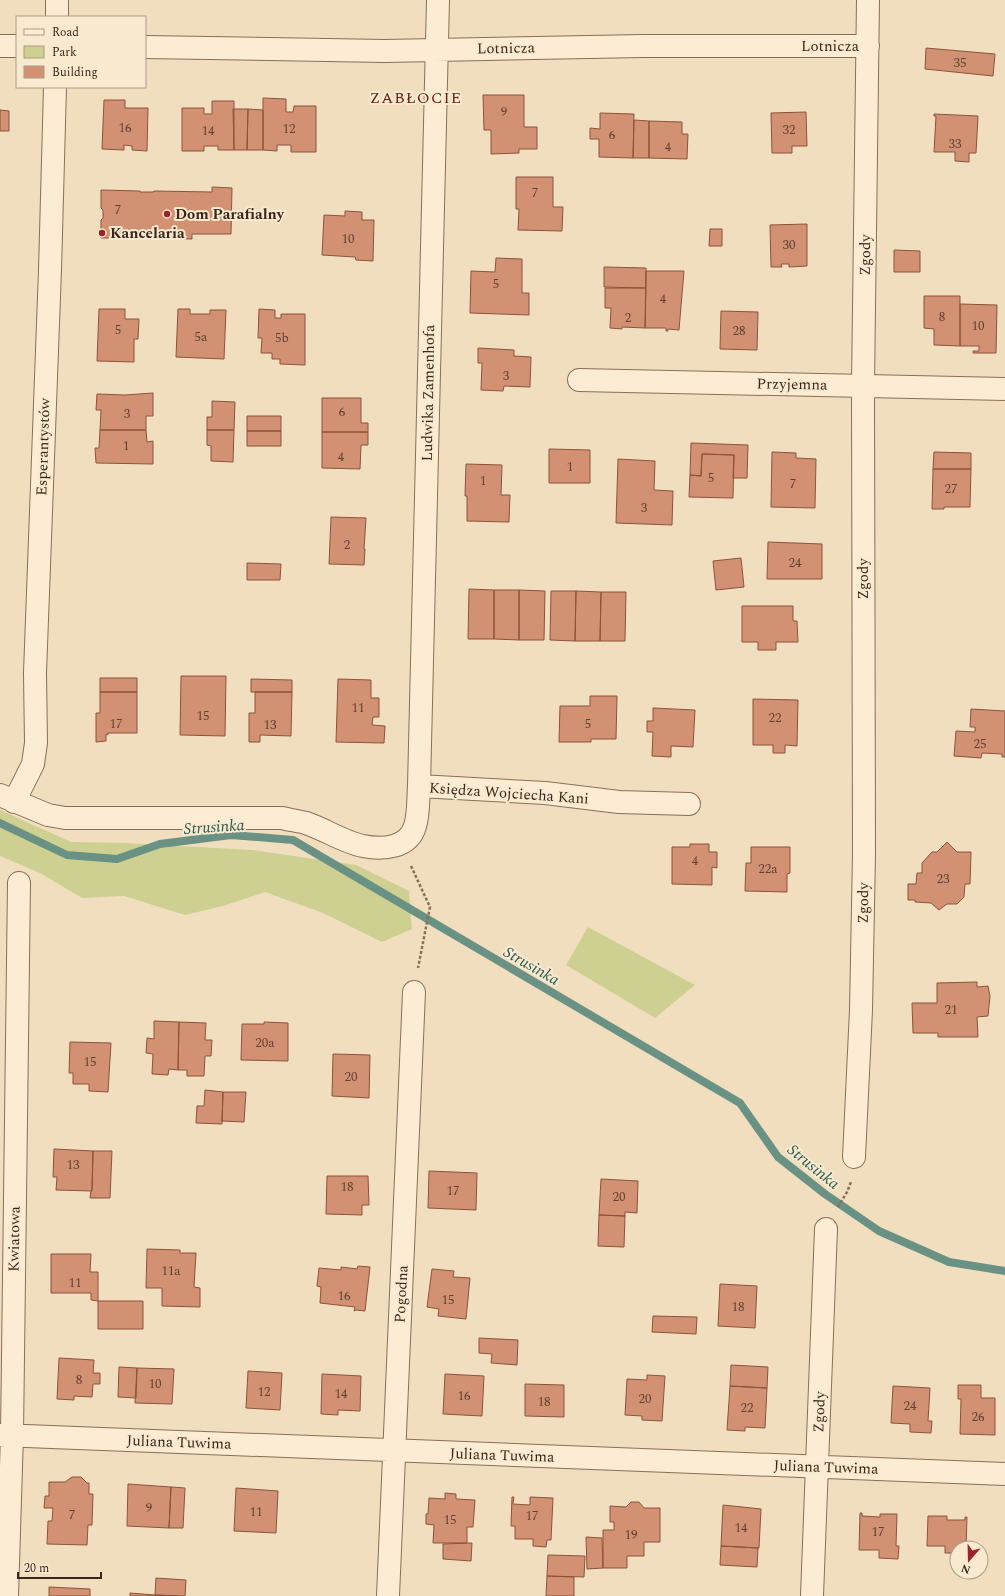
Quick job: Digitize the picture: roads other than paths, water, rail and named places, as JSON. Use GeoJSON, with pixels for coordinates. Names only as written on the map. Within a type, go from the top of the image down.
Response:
{"type":"FeatureCollection","features":[{"type":"Feature","properties":{"kind":"street"},"geometry":{"type":"LineString","coordinates":[[57,0],[57,16]]}},
{"type":"Feature","properties":{"kind":"street","name":"Ludwika Zamenhofa"},"geometry":{"type":"LineString","coordinates":[[419,786],[438,0]]}},
{"type":"Feature","properties":{"kind":"street","name":"Zgody"},"geometry":{"type":"LineString","coordinates":[[854,1157],[861,1010],[864,854],[863,385],[868,0]]}},
{"type":"Feature","properties":{"kind":"street"},"geometry":{"type":"LineString","coordinates":[[0,46],[16,46]]}},
{"type":"Feature","properties":{"kind":"street","name":"Lotnicza"},"geometry":{"type":"LineString","coordinates":[[146,47],[386,51],[642,46],[868,46]]}},
{"type":"Feature","properties":{"kind":"street","name":"Esperantystów"},"geometry":{"type":"LineString","coordinates":[[7,798],[33,764],[36,743],[35,673],[50,278],[55,88]]}},
{"type":"Feature","properties":{"kind":"street","name":"Przyjemna"},"geometry":{"type":"LineString","coordinates":[[579,380],[1005,389]]}},
{"type":"Feature","properties":{"kind":"street","name":"Księdza Wojciecha Kani"},"geometry":{"type":"LineString","coordinates":[[7,798],[48,815],[65,818],[282,818],[305,823],[362,846],[390,848],[401,843],[410,836],[416,826],[419,786],[545,793],[619,802],[689,804]]}},
{"type":"Feature","properties":{"kind":"street","name":"Kwiatowa"},"geometry":{"type":"LineString","coordinates":[[7,1596],[6,1435],[19,883]]}},
{"type":"Feature","properties":{"kind":"street","name":"Pogodna"},"geometry":{"type":"LineString","coordinates":[[388,1596],[414,992]]}},
{"type":"Feature","properties":{"kind":"street","name":"Zgody"},"geometry":{"type":"LineString","coordinates":[[812,1596],[826,1229]]}},
{"type":"Feature","properties":{"kind":"street","name":"Juliana Tuwima"},"geometry":{"type":"LineString","coordinates":[[6,1435],[1005,1474]]}},
{"type":"Feature","properties":{"kind":"waterway","name":"Strusinka"},"geometry":{"type":"LineString","coordinates":[[0,823],[67,855],[117,859],[160,844],[231,835],[293,840],[740,1103],[778,1157],[825,1194],[879,1231],[949,1262],[1005,1271]]}},
{"type":"Feature","properties":{"kind":"place","name":"Dom Parafialny"},"geometry":{"type":"Point","coordinates":[167,214]}},
{"type":"Feature","properties":{"kind":"place","name":"Kancelaria"},"geometry":{"type":"Point","coordinates":[102,233]}},
{"type":"Feature","properties":{"kind":"district","name":"ZABŁOCIE"},"geometry":{"type":"Point","coordinates":[416,97]}}]}
